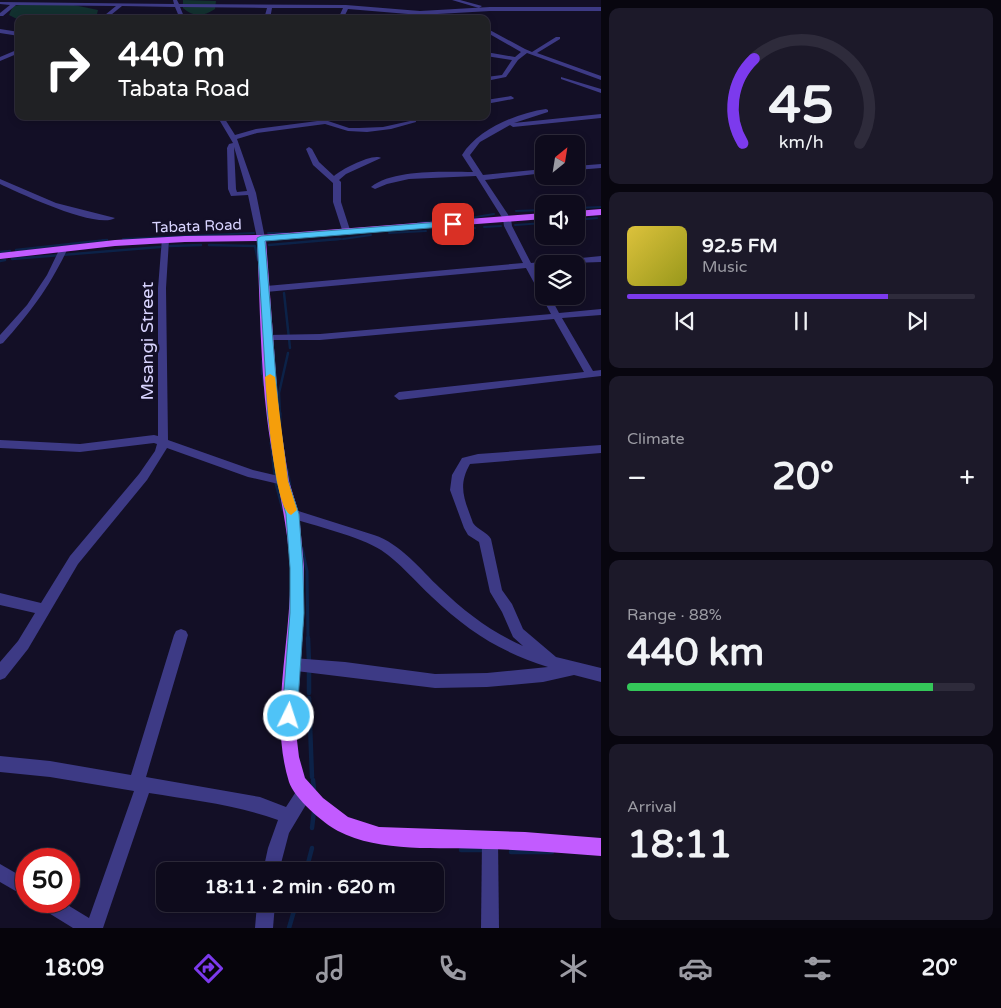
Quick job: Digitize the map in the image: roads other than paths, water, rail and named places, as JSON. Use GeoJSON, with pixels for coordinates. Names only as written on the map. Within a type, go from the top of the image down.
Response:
{"type":"FeatureCollection","features":[{"type":"Feature","properties":{"kind":"main road"},"geometry":{"type":"LineString","coordinates":[[585,213],[601,212]]}},
{"type":"Feature","properties":{"kind":"main road","name":"Tabata Road"},"geometry":{"type":"LineString","coordinates":[[0,256],[64,248],[165,240],[261,238],[348,233],[535,217]]}},
{"type":"Feature","properties":{"kind":"main road"},"geometry":{"type":"LineString","coordinates":[[261,238],[266,288],[267,338],[273,416],[283,481],[292,514],[297,568],[297,613],[288,732],[291,756],[298,783],[305,792],[343,824],[379,836],[601,847]]}},
{"type":"Feature","properties":{"kind":"street"},"geometry":{"type":"LineString","coordinates":[[236,10],[238,0]]}},
{"type":"Feature","properties":{"kind":"street"},"geometry":{"type":"LineString","coordinates":[[332,0],[336,7]]}},
{"type":"Feature","properties":{"kind":"street"},"geometry":{"type":"LineString","coordinates":[[456,0],[490,9]]}},
{"type":"Feature","properties":{"kind":"street"},"geometry":{"type":"LineString","coordinates":[[380,9],[383,1]]}},
{"type":"Feature","properties":{"kind":"street"},"geometry":{"type":"LineString","coordinates":[[1,2],[176,3],[236,10],[270,6],[346,7],[420,13],[490,9],[601,9]]}},
{"type":"Feature","properties":{"kind":"street"},"geometry":{"type":"LineString","coordinates":[[109,15],[124,2]]}},
{"type":"Feature","properties":{"kind":"street"},"geometry":{"type":"LineString","coordinates":[[555,2],[570,9]]}},
{"type":"Feature","properties":{"kind":"street"},"geometry":{"type":"LineString","coordinates":[[14,3],[0,15],[2,26],[15,32]]}},
{"type":"Feature","properties":{"kind":"street"},"geometry":{"type":"LineString","coordinates":[[176,3],[180,15]]}},
{"type":"Feature","properties":{"kind":"street"},"geometry":{"type":"LineString","coordinates":[[267,15],[270,6]]}},
{"type":"Feature","properties":{"kind":"street"},"geometry":{"type":"LineString","coordinates":[[342,15],[346,7]]}},
{"type":"Feature","properties":{"kind":"street"},"geometry":{"type":"LineString","coordinates":[[460,11],[464,15]]}},
{"type":"Feature","properties":{"kind":"street"},"geometry":{"type":"LineString","coordinates":[[0,39],[15,33]]}},
{"type":"Feature","properties":{"kind":"street"},"geometry":{"type":"LineString","coordinates":[[490,33],[532,54],[601,78]]}},
{"type":"Feature","properties":{"kind":"street"},"geometry":{"type":"LineString","coordinates":[[532,54],[558,38]]}},
{"type":"Feature","properties":{"kind":"street"},"geometry":{"type":"LineString","coordinates":[[490,78],[504,76],[516,59],[525,51]]}},
{"type":"Feature","properties":{"kind":"street"},"geometry":{"type":"LineString","coordinates":[[0,59],[15,53]]}},
{"type":"Feature","properties":{"kind":"street"},"geometry":{"type":"LineString","coordinates":[[490,55],[516,59]]}},
{"type":"Feature","properties":{"kind":"street"},"geometry":{"type":"LineString","coordinates":[[7,56],[15,58]]}},
{"type":"Feature","properties":{"kind":"street"},"geometry":{"type":"LineString","coordinates":[[563,78],[600,90]]}},
{"type":"Feature","properties":{"kind":"street"},"geometry":{"type":"LineString","coordinates":[[490,101],[511,98]]}},
{"type":"Feature","properties":{"kind":"street"},"geometry":{"type":"LineString","coordinates":[[535,278],[508,226],[507,219],[478,176],[466,154],[473,143],[533,112],[546,110]]}},
{"type":"Feature","properties":{"kind":"street"},"geometry":{"type":"LineString","coordinates":[[505,126],[601,116]]}},
{"type":"Feature","properties":{"kind":"street"},"geometry":{"type":"LineString","coordinates":[[222,120],[235,141],[252,193],[261,238]]}},
{"type":"Feature","properties":{"kind":"street"},"geometry":{"type":"LineString","coordinates":[[280,120],[283,128]]}},
{"type":"Feature","properties":{"kind":"street"},"geometry":{"type":"LineString","coordinates":[[252,193],[234,194],[232,189],[230,145],[235,141],[283,128],[326,120]]}},
{"type":"Feature","properties":{"kind":"street"},"geometry":{"type":"LineString","coordinates":[[332,120],[342,127],[361,130],[410,123],[414,120]]}},
{"type":"Feature","properties":{"kind":"street"},"geometry":{"type":"LineString","coordinates":[[309,149],[316,163],[337,182],[337,202],[348,233]]}},
{"type":"Feature","properties":{"kind":"street"},"geometry":{"type":"LineString","coordinates":[[335,179],[343,172],[377,158]]}},
{"type":"Feature","properties":{"kind":"street"},"geometry":{"type":"LineString","coordinates":[[585,167],[601,166]]}},
{"type":"Feature","properties":{"kind":"street"},"geometry":{"type":"LineString","coordinates":[[375,187],[385,182],[425,176],[478,176],[535,172]]}},
{"type":"Feature","properties":{"kind":"street"},"geometry":{"type":"LineString","coordinates":[[0,181],[63,209],[81,215],[111,218]]}},
{"type":"Feature","properties":{"kind":"street","name":"Msangi Street"},"geometry":{"type":"LineString","coordinates":[[163,442],[162,288],[165,240]]}},
{"type":"Feature","properties":{"kind":"street"},"geometry":{"type":"LineString","coordinates":[[2,336],[35,299],[51,275],[64,248]]}},
{"type":"Feature","properties":{"kind":"street"},"geometry":{"type":"LineString","coordinates":[[585,260],[601,259]]}},
{"type":"Feature","properties":{"kind":"street"},"geometry":{"type":"LineString","coordinates":[[266,288],[535,265]]}},
{"type":"Feature","properties":{"kind":"street"},"geometry":{"type":"LineString","coordinates":[[399,396],[596,373],[550,305]]}},
{"type":"Feature","properties":{"kind":"street"},"geometry":{"type":"LineString","coordinates":[[267,338],[329,336],[601,312]]}},
{"type":"Feature","properties":{"kind":"street"},"geometry":{"type":"LineString","coordinates":[[0,444],[80,448],[154,439],[252,474],[283,481]]}},
{"type":"Feature","properties":{"kind":"street"},"geometry":{"type":"LineString","coordinates":[[0,673],[23,645],[90,538],[154,462],[163,442]]}},
{"type":"Feature","properties":{"kind":"street"},"geometry":{"type":"LineString","coordinates":[[552,662],[518,633],[496,592],[485,539],[472,532],[460,505],[456,490],[458,475],[466,462],[478,458],[601,450]]}},
{"type":"Feature","properties":{"kind":"street"},"geometry":{"type":"LineString","coordinates":[[292,514],[374,540],[386,546],[399,555],[424,581],[476,627],[501,644],[552,662],[601,675]]}},
{"type":"Feature","properties":{"kind":"street"},"geometry":{"type":"LineString","coordinates":[[0,599],[44,609]]}},
{"type":"Feature","properties":{"kind":"street"},"geometry":{"type":"LineString","coordinates":[[94,928],[140,784],[181,635]]}},
{"type":"Feature","properties":{"kind":"street"},"geometry":{"type":"LineString","coordinates":[[293,666],[345,669],[434,681],[487,680],[543,675],[576,669]]}},
{"type":"Feature","properties":{"kind":"street"},"geometry":{"type":"LineString","coordinates":[[0,764],[231,799],[260,805],[287,815]]}},
{"type":"Feature","properties":{"kind":"street"},"geometry":{"type":"LineString","coordinates":[[273,862],[276,846],[287,815],[305,792]]}},
{"type":"Feature","properties":{"kind":"street"},"geometry":{"type":"LineString","coordinates":[[490,840],[490,928]]}},
{"type":"Feature","properties":{"kind":"street"},"geometry":{"type":"LineString","coordinates":[[0,872],[15,882]]}},
{"type":"Feature","properties":{"kind":"street"},"geometry":{"type":"LineString","coordinates":[[264,928],[265,912]]}},
{"type":"Feature","properties":{"kind":"street"},"geometry":{"type":"LineString","coordinates":[[65,913],[89,928]]}},
{"type":"Feature","properties":{"kind":"waterway"},"geometry":{"type":"LineString","coordinates":[[585,208],[601,207]]}},
{"type":"Feature","properties":{"kind":"waterway"},"geometry":{"type":"LineString","coordinates":[[516,211],[535,210]]}},
{"type":"Feature","properties":{"kind":"waterway"},"geometry":{"type":"LineString","coordinates":[[470,218],[494,214]]}},
{"type":"Feature","properties":{"kind":"waterway"},"geometry":{"type":"LineString","coordinates":[[585,219],[597,218]]}},
{"type":"Feature","properties":{"kind":"waterway"},"geometry":{"type":"LineString","coordinates":[[418,223],[453,219]]}},
{"type":"Feature","properties":{"kind":"waterway"},"geometry":{"type":"LineString","coordinates":[[515,225],[535,224]]}},
{"type":"Feature","properties":{"kind":"waterway"},"geometry":{"type":"LineString","coordinates":[[484,227],[501,226]]}},
{"type":"Feature","properties":{"kind":"waterway"},"geometry":{"type":"LineString","coordinates":[[461,229],[475,228]]}},
{"type":"Feature","properties":{"kind":"waterway"},"geometry":{"type":"LineString","coordinates":[[435,230],[454,229]]}},
{"type":"Feature","properties":{"kind":"waterway"},"geometry":{"type":"LineString","coordinates":[[389,233],[426,231]]}},
{"type":"Feature","properties":{"kind":"waterway"},"geometry":{"type":"LineString","coordinates":[[123,239],[254,233]]}},
{"type":"Feature","properties":{"kind":"waterway"},"geometry":{"type":"LineString","coordinates":[[268,233],[288,233]]}},
{"type":"Feature","properties":{"kind":"waterway"},"geometry":{"type":"LineString","coordinates":[[343,239],[371,235]]}},
{"type":"Feature","properties":{"kind":"waterway"},"geometry":{"type":"LineString","coordinates":[[269,245],[335,239]]}},
{"type":"Feature","properties":{"kind":"waterway"},"geometry":{"type":"LineString","coordinates":[[324,240],[335,239]]}},
{"type":"Feature","properties":{"kind":"waterway"},"geometry":{"type":"LineString","coordinates":[[335,239],[339,239]]}},
{"type":"Feature","properties":{"kind":"waterway"},"geometry":{"type":"LineString","coordinates":[[335,239],[341,239]]}},
{"type":"Feature","properties":{"kind":"waterway"},"geometry":{"type":"LineString","coordinates":[[16,250],[107,240],[103,240]]}},
{"type":"Feature","properties":{"kind":"waterway"},"geometry":{"type":"LineString","coordinates":[[170,246],[201,245]]}},
{"type":"Feature","properties":{"kind":"waterway"},"geometry":{"type":"LineString","coordinates":[[209,245],[255,246],[258,260]]}},
{"type":"Feature","properties":{"kind":"waterway"},"geometry":{"type":"LineString","coordinates":[[12,259],[160,247]]}},
{"type":"Feature","properties":{"kind":"waterway"},"geometry":{"type":"LineString","coordinates":[[0,252],[10,251]]}},
{"type":"Feature","properties":{"kind":"waterway"},"geometry":{"type":"LineString","coordinates":[[0,261],[5,260]]}},
{"type":"Feature","properties":{"kind":"waterway"},"geometry":{"type":"LineString","coordinates":[[284,293],[290,348]]}},
{"type":"Feature","properties":{"kind":"waterway"},"geometry":{"type":"LineString","coordinates":[[280,415],[279,393],[288,353]]}},
{"type":"Feature","properties":{"kind":"waterway"},"geometry":{"type":"LineString","coordinates":[[262,361],[262,374]]}},
{"type":"Feature","properties":{"kind":"waterway"},"geometry":{"type":"LineString","coordinates":[[263,376],[264,385]]}},
{"type":"Feature","properties":{"kind":"waterway"},"geometry":{"type":"LineString","coordinates":[[280,415],[280,427]]}},
{"type":"Feature","properties":{"kind":"waterway"},"geometry":{"type":"LineString","coordinates":[[271,443],[275,476]]}},
{"type":"Feature","properties":{"kind":"waterway"},"geometry":{"type":"LineString","coordinates":[[287,469],[290,485]]}},
{"type":"Feature","properties":{"kind":"waterway"},"geometry":{"type":"LineString","coordinates":[[275,480],[283,510]]}},
{"type":"Feature","properties":{"kind":"waterway"},"geometry":{"type":"LineString","coordinates":[[302,548],[307,571],[308,639]]}},
{"type":"Feature","properties":{"kind":"waterway"},"geometry":{"type":"LineString","coordinates":[[308,638],[309,662]]}},
{"type":"Feature","properties":{"kind":"waterway"},"geometry":{"type":"LineString","coordinates":[[309,673],[309,693]]}},
{"type":"Feature","properties":{"kind":"waterway"},"geometry":{"type":"LineString","coordinates":[[309,698],[312,777]]}},
{"type":"Feature","properties":{"kind":"waterway"},"geometry":{"type":"LineString","coordinates":[[313,780],[314,790]]}},
{"type":"Feature","properties":{"kind":"waterway"},"geometry":{"type":"LineString","coordinates":[[312,828],[314,811]]}},
{"type":"Feature","properties":{"kind":"waterway"},"geometry":{"type":"LineString","coordinates":[[308,862],[312,848]]}},
{"type":"Feature","properties":{"kind":"waterway"},"geometry":{"type":"LineString","coordinates":[[461,850],[485,850]]}},
{"type":"Feature","properties":{"kind":"waterway"},"geometry":{"type":"LineString","coordinates":[[511,852],[552,852]]}},
{"type":"Feature","properties":{"kind":"waterway"},"geometry":{"type":"LineString","coordinates":[[289,928],[294,912]]}}]}
